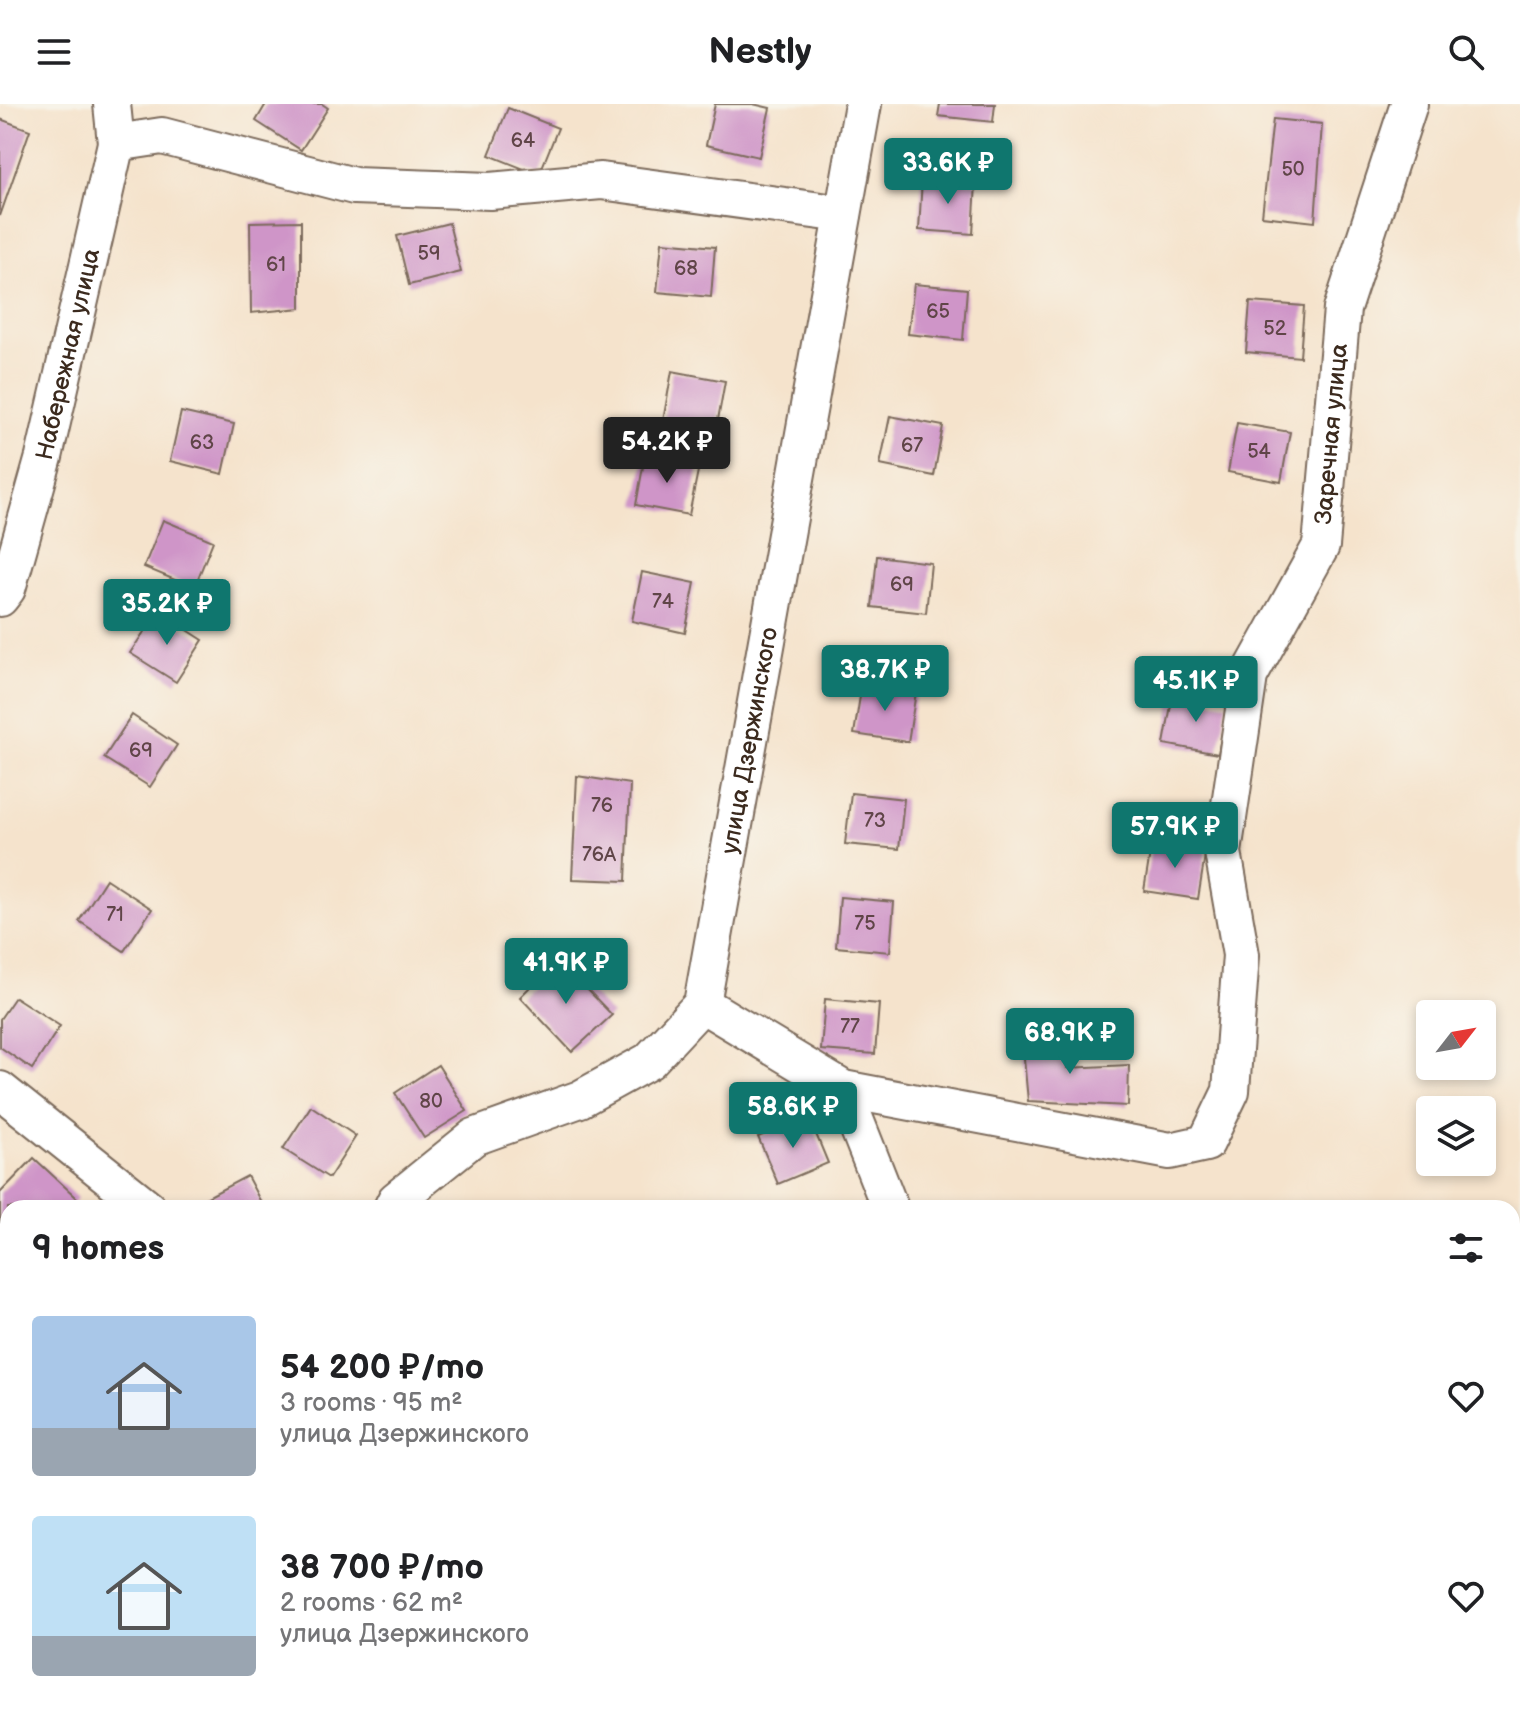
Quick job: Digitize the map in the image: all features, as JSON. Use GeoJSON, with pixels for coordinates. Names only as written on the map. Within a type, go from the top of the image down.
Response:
{"type":"FeatureCollection","features":[{"type":"Feature","properties":{"kind":"street","name":"Набережная улица"},"geometry":{"type":"LineString","coordinates":[[0,598],[7,589],[44,457],[116,143],[112,104]]}},
{"type":"Feature","properties":{"kind":"street","name":"улица Дзержинского"},"geometry":{"type":"LineString","coordinates":[[702,1004],[863,104]]}},
{"type":"Feature","properties":{"kind":"street","name":"Заречная улица"},"geometry":{"type":"LineString","coordinates":[[843,1089],[1170,1151],[1206,1143],[1231,1091],[1241,955],[1223,852],[1249,676],[1321,546],[1342,309],[1409,104]]}},
{"type":"Feature","properties":{"kind":"street"},"geometry":{"type":"LineString","coordinates":[[116,143],[162,136],[354,186],[490,191],[601,181],[843,214]]}},
{"type":"Feature","properties":{"kind":"street"},"geometry":{"type":"LineString","coordinates":[[396,1200],[474,1137],[580,1099],[649,1061],[702,1004],[843,1089],[887,1200]]}},
{"type":"Feature","properties":{"kind":"street"},"geometry":{"type":"LineString","coordinates":[[0,1090],[138,1200]]}},
{"type":"Feature","properties":{"kind":"building"},"geometry":{"type":"Polygon","coordinates":[[[266,104],[322,104],[328,108],[301,150],[256,121],[266,104]]]}},
{"type":"Feature","properties":{"kind":"building"},"geometry":{"type":"Polygon","coordinates":[[[715,104],[753,104],[770,108],[759,157],[706,145],[715,104]]]}},
{"type":"Feature","properties":{"kind":"building"},"geometry":{"type":"Polygon","coordinates":[[[940,104],[995,104],[993,122],[938,116],[940,104]]]}},
{"type":"Feature","properties":{"kind":"building"},"geometry":{"type":"Polygon","coordinates":[[[508,108],[558,128],[539,175],[489,155],[508,108]]]}},
{"type":"Feature","properties":{"kind":"building"},"geometry":{"type":"Polygon","coordinates":[[[0,119],[30,130],[0,216],[0,119]]]}},
{"type":"Feature","properties":{"kind":"building"},"geometry":{"type":"Polygon","coordinates":[[[1273,119],[1322,124],[1315,222],[1262,216],[1273,119]]]}},
{"type":"Feature","properties":{"kind":"building"},"geometry":{"type":"Polygon","coordinates":[[[922,179],[976,183],[973,234],[919,230],[922,179]]]}},
{"type":"Feature","properties":{"kind":"building"},"geometry":{"type":"Polygon","coordinates":[[[301,221],[301,308],[251,313],[250,222],[301,221]]]}},
{"type":"Feature","properties":{"kind":"building"},"geometry":{"type":"Polygon","coordinates":[[[449,223],[461,272],[409,285],[397,236],[449,223]]]}},
{"type":"Feature","properties":{"kind":"building"},"geometry":{"type":"Polygon","coordinates":[[[662,242],[715,247],[711,297],[657,292],[662,242]]]}},
{"type":"Feature","properties":{"kind":"building"},"geometry":{"type":"Polygon","coordinates":[[[914,284],[967,289],[963,340],[908,334],[914,284]]]}},
{"type":"Feature","properties":{"kind":"building"},"geometry":{"type":"Polygon","coordinates":[[[1250,302],[1304,306],[1300,357],[1246,352],[1250,302]]]}},
{"type":"Feature","properties":{"kind":"building"},"geometry":{"type":"Polygon","coordinates":[[[672,371],[725,381],[716,431],[663,421],[672,371]]]}},
{"type":"Feature","properties":{"kind":"building"},"geometry":{"type":"Polygon","coordinates":[[[181,412],[234,424],[223,474],[170,461],[181,412]]]}},
{"type":"Feature","properties":{"kind":"building"},"geometry":{"type":"Polygon","coordinates":[[[890,416],[943,426],[934,476],[880,465],[890,416]]]}},
{"type":"Feature","properties":{"kind":"building"},"geometry":{"type":"Polygon","coordinates":[[[1237,423],[1290,432],[1281,482],[1228,472],[1237,423]]]}},
{"type":"Feature","properties":{"kind":"building"},"geometry":{"type":"Polygon","coordinates":[[[645,456],[699,466],[689,515],[636,505],[645,456]]]}},
{"type":"Feature","properties":{"kind":"building"},"geometry":{"type":"Polygon","coordinates":[[[163,520],[213,541],[194,588],[144,567],[163,520]]]}},
{"type":"Feature","properties":{"kind":"building"},"geometry":{"type":"Polygon","coordinates":[[[877,556],[931,563],[926,613],[872,607],[877,556]]]}},
{"type":"Feature","properties":{"kind":"building"},"geometry":{"type":"Polygon","coordinates":[[[642,572],[695,583],[685,633],[632,621],[642,572]]]}},
{"type":"Feature","properties":{"kind":"building"},"geometry":{"type":"Polygon","coordinates":[[[158,611],[203,640],[176,682],[130,653],[158,611]]]}},
{"type":"Feature","properties":{"kind":"building"},"geometry":{"type":"Polygon","coordinates":[[[862,684],[916,692],[908,742],[854,734],[862,684]]]}},
{"type":"Feature","properties":{"kind":"building"},"geometry":{"type":"Polygon","coordinates":[[[1173,694],[1227,704],[1218,754],[1164,744],[1173,694]]]}},
{"type":"Feature","properties":{"kind":"building"},"geometry":{"type":"Polygon","coordinates":[[[132,715],[177,745],[150,787],[104,758],[132,715]]]}},
{"type":"Feature","properties":{"kind":"building"},"geometry":{"type":"Polygon","coordinates":[[[577,776],[630,784],[626,881],[572,879],[577,776]]]}},
{"type":"Feature","properties":{"kind":"building"},"geometry":{"type":"Polygon","coordinates":[[[851,793],[904,799],[899,849],[845,844],[851,793]]]}},
{"type":"Feature","properties":{"kind":"building"},"geometry":{"type":"Polygon","coordinates":[[[1152,841],[1206,849],[1198,899],[1144,891],[1152,841]]]}},
{"type":"Feature","properties":{"kind":"building"},"geometry":{"type":"Polygon","coordinates":[[[106,879],[152,909],[124,951],[79,921],[106,879]]]}},
{"type":"Feature","properties":{"kind":"building"},"geometry":{"type":"Polygon","coordinates":[[[840,897],[894,902],[890,952],[836,947],[840,897]]]}},
{"type":"Feature","properties":{"kind":"building"},"geometry":{"type":"Polygon","coordinates":[[[558,959],[612,1015],[572,1052],[520,997],[558,959]]]}},
{"type":"Feature","properties":{"kind":"building"},"geometry":{"type":"Polygon","coordinates":[[[15,997],[60,1026],[32,1069],[0,1047],[0,1019],[15,997]]]}},
{"type":"Feature","properties":{"kind":"building"},"geometry":{"type":"Polygon","coordinates":[[[825,999],[879,1004],[875,1054],[821,1050],[825,999]]]}},
{"type":"Feature","properties":{"kind":"building"},"geometry":{"type":"Polygon","coordinates":[[[1064,1035],[1067,1068],[1129,1065],[1128,1106],[1028,1101],[1022,1037],[1064,1035]]]}},
{"type":"Feature","properties":{"kind":"building"},"geometry":{"type":"Polygon","coordinates":[[[438,1065],[467,1111],[424,1138],[395,1093],[438,1065]]]}},
{"type":"Feature","properties":{"kind":"building"},"geometry":{"type":"Polygon","coordinates":[[[311,1106],[356,1136],[329,1178],[283,1149],[311,1106]]]}},
{"type":"Feature","properties":{"kind":"building"},"geometry":{"type":"Polygon","coordinates":[[[809,1117],[828,1163],[778,1184],[758,1137],[809,1117]]]}},
{"type":"Feature","properties":{"kind":"building"},"geometry":{"type":"Polygon","coordinates":[[[34,1158],[77,1198],[0,1200],[0,1193],[34,1158]]]}},
{"type":"Feature","properties":{"kind":"building"},"geometry":{"type":"Polygon","coordinates":[[[247,1176],[260,1200],[202,1200],[247,1176]]]}}]}
